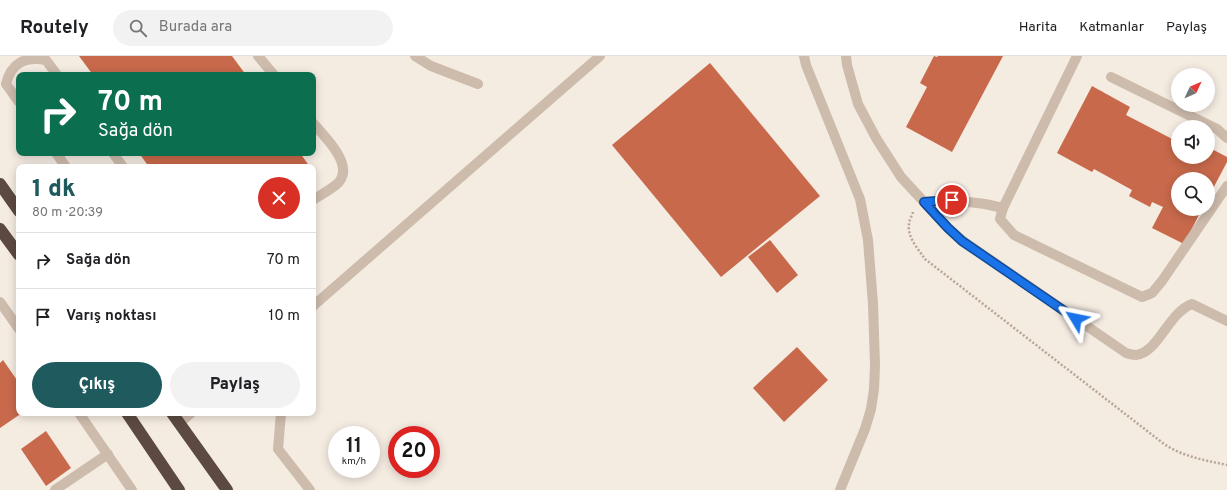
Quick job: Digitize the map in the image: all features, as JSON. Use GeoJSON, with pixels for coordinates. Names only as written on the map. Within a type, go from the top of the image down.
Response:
{"type":"FeatureCollection","features":[{"type":"Feature","properties":{"kind":"highway"},"geometry":{"type":"LineString","coordinates":[[0,184],[16,207]]}},
{"type":"Feature","properties":{"kind":"highway"},"geometry":{"type":"LineString","coordinates":[[0,229],[16,251]]}},
{"type":"Feature","properties":{"kind":"highway"},"geometry":{"type":"LineString","coordinates":[[129,416],[179,490]]}},
{"type":"Feature","properties":{"kind":"highway"},"geometry":{"type":"LineString","coordinates":[[174,416],[227,490]]}},
{"type":"Feature","properties":{"kind":"street"},"geometry":{"type":"LineString","coordinates":[[258,56],[271,72]]}},
{"type":"Feature","properties":{"kind":"street"},"geometry":{"type":"LineString","coordinates":[[415,56],[431,66],[478,84]]}},
{"type":"Feature","properties":{"kind":"street"},"geometry":{"type":"LineString","coordinates":[[316,303],[600,56]]}},
{"type":"Feature","properties":{"kind":"street"},"geometry":{"type":"LineString","coordinates":[[804,56],[806,65],[860,199],[868,240],[873,304],[875,365],[874,389],[871,409],[840,490]]}},
{"type":"Feature","properties":{"kind":"street"},"geometry":{"type":"LineString","coordinates":[[846,56],[847,65],[858,104],[876,138],[901,177],[962,241],[1126,353],[1135,355],[1144,353],[1152,347],[1185,306],[1192,304],[1227,321]]}},
{"type":"Feature","properties":{"kind":"street"},"geometry":{"type":"LineString","coordinates":[[1077,56],[1003,208],[1000,219],[1014,235],[1142,297],[1152,293],[1162,281],[1227,186]]}},
{"type":"Feature","properties":{"kind":"street"},"geometry":{"type":"LineString","coordinates":[[16,98],[6,84],[8,75],[20,62],[32,58],[46,60],[55,72]]}},
{"type":"Feature","properties":{"kind":"street"},"geometry":{"type":"LineString","coordinates":[[1111,77],[1217,129],[1227,138]]}},
{"type":"Feature","properties":{"kind":"street"},"geometry":{"type":"LineString","coordinates":[[316,127],[340,156],[342,170],[339,182],[316,198]]}},
{"type":"Feature","properties":{"kind":"street"},"geometry":{"type":"LineString","coordinates":[[922,199],[952,200],[1003,208]]}},
{"type":"Feature","properties":{"kind":"street"},"geometry":{"type":"LineString","coordinates":[[0,302],[16,325]]}},
{"type":"Feature","properties":{"kind":"street"},"geometry":{"type":"LineString","coordinates":[[81,416],[132,490]]}},
{"type":"Feature","properties":{"kind":"street"},"geometry":{"type":"LineString","coordinates":[[180,423],[188,416]]}},
{"type":"Feature","properties":{"kind":"street"},"geometry":{"type":"LineString","coordinates":[[281,416],[278,449],[310,490]]}},
{"type":"Feature","properties":{"kind":"street"},"geometry":{"type":"LineString","coordinates":[[55,490],[108,454]]}},
{"type":"Feature","properties":{"kind":"path"},"geometry":{"type":"LineString","coordinates":[[922,199],[909,224],[910,234],[916,247],[925,258],[1175,452],[1227,464]]}},
{"type":"Feature","properties":{"kind":"building"},"geometry":{"type":"Polygon","coordinates":[[[79,56],[232,56],[244,72],[91,72],[79,56]]]}},
{"type":"Feature","properties":{"kind":"building"},"geometry":{"type":"Polygon","coordinates":[[[934,56],[1003,56],[952,152],[906,127],[927,87],[920,83],[934,56]]]}},
{"type":"Feature","properties":{"kind":"building"},"geometry":{"type":"Polygon","coordinates":[[[710,63],[820,196],[721,277],[612,145],[710,63]]]}},
{"type":"Feature","properties":{"kind":"building"},"geometry":{"type":"Polygon","coordinates":[[[1092,86],[1130,107],[1126,115],[1171,138],[1171,164],[1215,164],[1215,151],[1227,157],[1227,162],[1215,185],[1215,172],[1171,172],[1171,216],[1198,216],[1184,244],[1152,228],[1163,207],[1152,202],[1150,207],[1129,196],[1132,190],[1094,169],[1092,172],[1057,153],[1092,86]]]}},
{"type":"Feature","properties":{"kind":"building"},"geometry":{"type":"Polygon","coordinates":[[[141,156],[302,156],[308,164],[147,164],[141,156]]]}},
{"type":"Feature","properties":{"kind":"building"},"geometry":{"type":"Polygon","coordinates":[[[770,240],[798,275],[777,293],[748,257],[770,240]]]}},
{"type":"Feature","properties":{"kind":"building"},"geometry":{"type":"Polygon","coordinates":[[[797,347],[828,380],[784,422],[753,388],[797,347]]]}},
{"type":"Feature","properties":{"kind":"building"},"geometry":{"type":"Polygon","coordinates":[[[3,360],[16,379],[16,416],[18,416],[0,428],[0,363],[3,360]]]}},
{"type":"Feature","properties":{"kind":"building"},"geometry":{"type":"Polygon","coordinates":[[[46,431],[71,468],[46,486],[21,449],[46,431]]]}},
{"type":"Feature","properties":{"kind":"route"},"geometry":{"type":"LineString","coordinates":[[952,200],[924,202],[962,241],[1076,319]]}}]}
